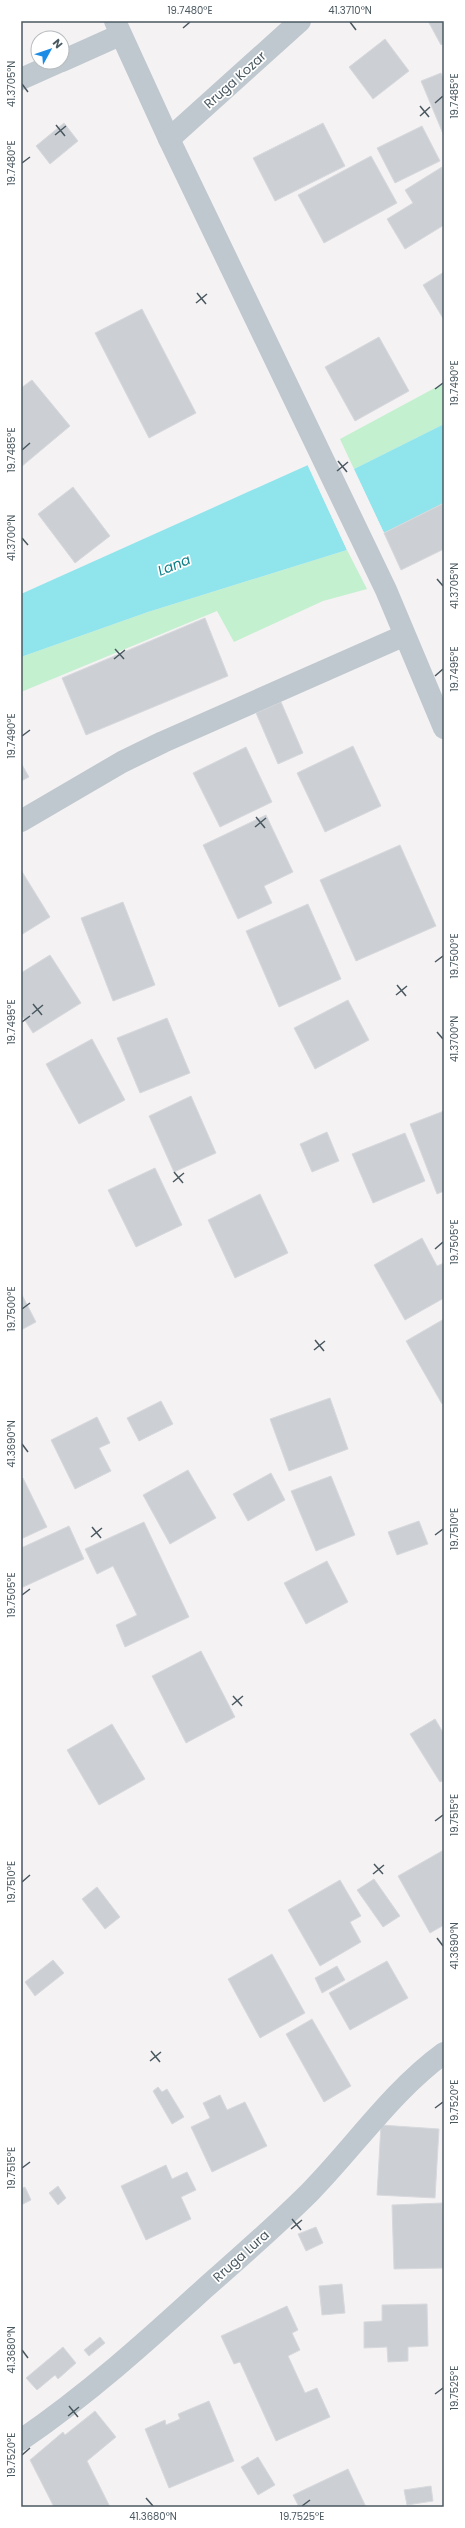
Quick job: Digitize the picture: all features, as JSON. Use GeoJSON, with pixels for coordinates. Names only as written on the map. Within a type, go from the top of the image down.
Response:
{"type":"FeatureCollection","features":[{"type":"Feature","properties":{"kind":"street","name":"Rruga Kozar"},"geometry":{"type":"LineString","coordinates":[[169,139],[300,21]]}},
{"type":"Feature","properties":{"kind":"street"},"geometry":{"type":"LineString","coordinates":[[70,56],[118,28],[169,139],[318,448],[362,543],[386,590],[403,636],[444,728]]}},
{"type":"Feature","properties":{"kind":"street"},"geometry":{"type":"LineString","coordinates":[[21,79],[41,70]]}},
{"type":"Feature","properties":{"kind":"street"},"geometry":{"type":"LineString","coordinates":[[21,821],[122,762],[403,636]]}},
{"type":"Feature","properties":{"kind":"street","name":"Rruga Lura"},"geometry":{"type":"LineString","coordinates":[[21,2440],[67,2409],[126,2360],[283,2218],[311,2191],[385,2107],[444,2053]]}},
{"type":"Feature","properties":{"kind":"green space"},"geometry":{"type":"Polygon","coordinates":[[[444,383],[444,424],[354,469],[340,439],[444,383]]]}},
{"type":"Feature","properties":{"kind":"green space"},"geometry":{"type":"Polygon","coordinates":[[[347,550],[367,589],[323,601],[234,642],[217,611],[21,692],[21,657],[148,612],[347,550]]]}},
{"type":"Feature","properties":{"kind":"water"},"geometry":{"type":"Polygon","coordinates":[[[444,424],[444,503],[384,533],[354,469],[444,424]]]}},
{"type":"Feature","properties":{"kind":"water","name":"Lana"},"geometry":{"type":"Polygon","coordinates":[[[308,465],[347,550],[148,612],[21,657],[21,594],[308,465]]]}},
{"type":"Feature","properties":{"kind":"pier"},"geometry":{"type":"Polygon","coordinates":[[[307,464],[310,465],[349,549],[347,550],[307,464]]]}},
{"type":"Feature","properties":{"kind":"pier"},"geometry":{"type":"Polygon","coordinates":[[[353,468],[384,533],[382,534],[352,470],[353,468]]]}},
{"type":"Feature","properties":{"kind":"building"},"geometry":{"type":"Polygon","coordinates":[[[428,21],[444,21],[444,43],[441,45],[428,21]]]}},
{"type":"Feature","properties":{"kind":"building"},"geometry":{"type":"Polygon","coordinates":[[[385,39],[409,71],[373,99],[349,67],[385,39]]]}},
{"type":"Feature","properties":{"kind":"building"},"geometry":{"type":"Polygon","coordinates":[[[441,73],[444,80],[444,136],[421,81],[441,73]]]}},
{"type":"Feature","properties":{"kind":"building"},"geometry":{"type":"Polygon","coordinates":[[[64,123],[78,141],[50,164],[36,146],[64,123]]]}},
{"type":"Feature","properties":{"kind":"building"},"geometry":{"type":"Polygon","coordinates":[[[323,123],[345,166],[275,201],[253,158],[323,123]]]}},
{"type":"Feature","properties":{"kind":"building"},"geometry":{"type":"Polygon","coordinates":[[[422,126],[440,161],[395,183],[377,148],[422,126]]]}},
{"type":"Feature","properties":{"kind":"building"},"geometry":{"type":"Polygon","coordinates":[[[371,156],[397,203],[324,243],[298,195],[371,156]]]}},
{"type":"Feature","properties":{"kind":"building"},"geometry":{"type":"Polygon","coordinates":[[[442,167],[444,225],[405,249],[387,219],[413,203],[405,190],[442,167]]]}},
{"type":"Feature","properties":{"kind":"building"},"geometry":{"type":"Polygon","coordinates":[[[444,272],[444,320],[423,285],[444,272]]]}},
{"type":"Feature","properties":{"kind":"building"},"geometry":{"type":"Polygon","coordinates":[[[142,309],[196,413],[149,438],[95,333],[142,309]]]}},
{"type":"Feature","properties":{"kind":"building"},"geometry":{"type":"Polygon","coordinates":[[[379,337],[409,391],[355,421],[325,367],[379,337]]]}},
{"type":"Feature","properties":{"kind":"building"},"geometry":{"type":"Polygon","coordinates":[[[32,380],[70,426],[21,467],[21,388],[32,380]]]}},
{"type":"Feature","properties":{"kind":"building"},"geometry":{"type":"Polygon","coordinates":[[[73,487],[110,536],[75,563],[38,514],[73,487]]]}},
{"type":"Feature","properties":{"kind":"building"},"geometry":{"type":"Polygon","coordinates":[[[444,503],[444,549],[401,570],[384,533],[444,503]]]}},
{"type":"Feature","properties":{"kind":"building"},"geometry":{"type":"Polygon","coordinates":[[[205,618],[228,676],[86,735],[62,678],[205,618]]]}},
{"type":"Feature","properties":{"kind":"building"},"geometry":{"type":"Polygon","coordinates":[[[281,702],[303,753],[278,764],[256,713],[281,702]]]}},
{"type":"Feature","properties":{"kind":"building"},"geometry":{"type":"Polygon","coordinates":[[[353,746],[381,806],[325,832],[297,773],[353,746]]]}},
{"type":"Feature","properties":{"kind":"building"},"geometry":{"type":"Polygon","coordinates":[[[246,747],[272,802],[220,827],[193,773],[246,747]]]}},
{"type":"Feature","properties":{"kind":"building"},"geometry":{"type":"Polygon","coordinates":[[[21,763],[29,777],[21,781],[21,763]]]}},
{"type":"Feature","properties":{"kind":"building"},"geometry":{"type":"Polygon","coordinates":[[[266,815],[293,872],[264,886],[272,903],[238,919],[203,845],[266,815]]]}},
{"type":"Feature","properties":{"kind":"building"},"geometry":{"type":"Polygon","coordinates":[[[400,845],[436,926],[356,961],[320,880],[400,845]]]}},
{"type":"Feature","properties":{"kind":"building"},"geometry":{"type":"Polygon","coordinates":[[[21,870],[50,917],[21,935],[21,870]]]}},
{"type":"Feature","properties":{"kind":"building"},"geometry":{"type":"Polygon","coordinates":[[[123,902],[155,985],[113,1001],[81,918],[123,902]]]}},
{"type":"Feature","properties":{"kind":"building"},"geometry":{"type":"Polygon","coordinates":[[[308,904],[341,979],[279,1007],[246,931],[308,904]]]}},
{"type":"Feature","properties":{"kind":"building"},"geometry":{"type":"Polygon","coordinates":[[[50,955],[81,1003],[33,1033],[21,1014],[21,973],[50,955]]]}},
{"type":"Feature","properties":{"kind":"building"},"geometry":{"type":"Polygon","coordinates":[[[348,1000],[369,1040],[315,1069],[294,1028],[348,1000]]]}},
{"type":"Feature","properties":{"kind":"building"},"geometry":{"type":"Polygon","coordinates":[[[167,1018],[190,1073],[140,1093],[117,1038],[167,1018]]]}},
{"type":"Feature","properties":{"kind":"building"},"geometry":{"type":"Polygon","coordinates":[[[92,1039],[125,1100],[79,1124],[46,1064],[92,1039]]]}},
{"type":"Feature","properties":{"kind":"building"},"geometry":{"type":"Polygon","coordinates":[[[191,1096],[216,1153],[174,1172],[149,1116],[191,1096]]]}},
{"type":"Feature","properties":{"kind":"building"},"geometry":{"type":"Polygon","coordinates":[[[444,1111],[444,1191],[437,1194],[410,1124],[444,1111]]]}},
{"type":"Feature","properties":{"kind":"building"},"geometry":{"type":"Polygon","coordinates":[[[327,1132],[339,1161],[312,1172],[300,1144],[327,1132]]]}},
{"type":"Feature","properties":{"kind":"building"},"geometry":{"type":"Polygon","coordinates":[[[405,1133],[425,1181],[373,1203],[352,1154],[405,1133]]]}},
{"type":"Feature","properties":{"kind":"building"},"geometry":{"type":"Polygon","coordinates":[[[155,1168],[182,1225],[136,1247],[108,1190],[155,1168]]]}},
{"type":"Feature","properties":{"kind":"building"},"geometry":{"type":"Polygon","coordinates":[[[260,1194],[288,1253],[235,1278],[208,1220],[260,1194]]]}},
{"type":"Feature","properties":{"kind":"building"},"geometry":{"type":"Polygon","coordinates":[[[422,1238],[437,1266],[444,1263],[444,1298],[405,1320],[374,1265],[422,1238]]]}},
{"type":"Feature","properties":{"kind":"building"},"geometry":{"type":"Polygon","coordinates":[[[21,1293],[36,1322],[21,1330],[21,1293]]]}},
{"type":"Feature","properties":{"kind":"building"},"geometry":{"type":"Polygon","coordinates":[[[444,1319],[444,1402],[442,1404],[406,1341],[444,1319]]]}},
{"type":"Feature","properties":{"kind":"building"},"geometry":{"type":"Polygon","coordinates":[[[330,1398],[348,1449],[289,1471],[270,1419],[330,1398]]]}},
{"type":"Feature","properties":{"kind":"building"},"geometry":{"type":"Polygon","coordinates":[[[161,1401],[173,1424],[139,1441],[127,1418],[161,1401]]]}},
{"type":"Feature","properties":{"kind":"building"},"geometry":{"type":"Polygon","coordinates":[[[97,1417],[110,1443],[99,1448],[111,1471],[75,1489],[51,1440],[97,1417]]]}},
{"type":"Feature","properties":{"kind":"building"},"geometry":{"type":"Polygon","coordinates":[[[188,1470],[216,1518],[170,1544],[143,1495],[188,1470]]]}},
{"type":"Feature","properties":{"kind":"building"},"geometry":{"type":"Polygon","coordinates":[[[271,1473],[285,1500],[248,1521],[233,1494],[271,1473]]]}},
{"type":"Feature","properties":{"kind":"building"},"geometry":{"type":"Polygon","coordinates":[[[331,1476],[355,1535],[316,1551],[291,1491],[331,1476]]]}},
{"type":"Feature","properties":{"kind":"building"},"geometry":{"type":"Polygon","coordinates":[[[23,1478],[47,1527],[21,1539],[21,1479],[23,1478]]]}},
{"type":"Feature","properties":{"kind":"building"},"geometry":{"type":"Polygon","coordinates":[[[419,1521],[428,1544],[397,1555],[388,1532],[419,1521]]]}},
{"type":"Feature","properties":{"kind":"building"},"geometry":{"type":"Polygon","coordinates":[[[144,1522],[189,1617],[125,1647],[116,1625],[137,1615],[113,1566],[97,1574],[85,1549],[144,1522]]]}},
{"type":"Feature","properties":{"kind":"building"},"geometry":{"type":"Polygon","coordinates":[[[69,1526],[84,1559],[21,1588],[21,1548],[69,1526]]]}},
{"type":"Feature","properties":{"kind":"building"},"geometry":{"type":"Polygon","coordinates":[[[327,1561],[348,1602],[306,1624],[284,1583],[327,1561]]]}},
{"type":"Feature","properties":{"kind":"building"},"geometry":{"type":"Polygon","coordinates":[[[201,1651],[235,1717],[186,1743],[152,1676],[201,1651]]]}},
{"type":"Feature","properties":{"kind":"building"},"geometry":{"type":"Polygon","coordinates":[[[435,1719],[444,1734],[444,1780],[440,1782],[410,1734],[435,1719]]]}},
{"type":"Feature","properties":{"kind":"building"},"geometry":{"type":"Polygon","coordinates":[[[112,1724],[145,1779],[99,1805],[67,1750],[112,1724]]]}},
{"type":"Feature","properties":{"kind":"building"},"geometry":{"type":"Polygon","coordinates":[[[442,1851],[444,1925],[430,1933],[398,1876],[442,1851]]]}},
{"type":"Feature","properties":{"kind":"building"},"geometry":{"type":"Polygon","coordinates":[[[374,1879],[400,1916],[383,1927],[357,1890],[374,1879]]]}},
{"type":"Feature","properties":{"kind":"building"},"geometry":{"type":"Polygon","coordinates":[[[340,1880],[361,1916],[350,1922],[361,1942],[320,1966],[288,1910],[340,1880]]]}},
{"type":"Feature","properties":{"kind":"building"},"geometry":{"type":"Polygon","coordinates":[[[97,1887],[120,1917],[105,1929],[82,1899],[97,1887]]]}},
{"type":"Feature","properties":{"kind":"building"},"geometry":{"type":"Polygon","coordinates":[[[272,1954],[305,2013],[260,2038],[228,1979],[272,1954]]]}},
{"type":"Feature","properties":{"kind":"building"},"geometry":{"type":"Polygon","coordinates":[[[53,1960],[64,1973],[35,1996],[25,1982],[53,1960]]]}},
{"type":"Feature","properties":{"kind":"building"},"geometry":{"type":"Polygon","coordinates":[[[387,1961],[408,1998],[350,2030],[329,1993],[387,1961]]]}},
{"type":"Feature","properties":{"kind":"building"},"geometry":{"type":"Polygon","coordinates":[[[337,1966],[345,1980],[322,1993],[315,1978],[337,1966]]]}},
{"type":"Feature","properties":{"kind":"building"},"geometry":{"type":"Polygon","coordinates":[[[312,2019],[351,2086],[324,2102],[286,2034],[312,2019]]]}},
{"type":"Feature","properties":{"kind":"building"},"geometry":{"type":"Polygon","coordinates":[[[158,2087],[162,2092],[167,2089],[184,2117],[172,2124],[153,2091],[158,2087]]]}},
{"type":"Feature","properties":{"kind":"building"},"geometry":{"type":"Polygon","coordinates":[[[220,2095],[227,2110],[245,2102],[267,2146],[212,2172],[191,2127],[210,2118],[203,2103],[220,2095]]]}},
{"type":"Feature","properties":{"kind":"building"},"geometry":{"type":"Polygon","coordinates":[[[381,2125],[439,2129],[435,2198],[377,2195],[381,2125]]]}},
{"type":"Feature","properties":{"kind":"building"},"geometry":{"type":"Polygon","coordinates":[[[166,2165],[172,2179],[187,2172],[196,2190],[181,2197],[191,2219],[146,2240],[121,2186],[166,2165]]]}},
{"type":"Feature","properties":{"kind":"building"},"geometry":{"type":"Polygon","coordinates":[[[58,2186],[66,2198],[58,2205],[49,2193],[58,2186]]]}},
{"type":"Feature","properties":{"kind":"building"},"geometry":{"type":"Polygon","coordinates":[[[25,2187],[31,2200],[21,2205],[21,2189],[25,2187]]]}},
{"type":"Feature","properties":{"kind":"building"},"geometry":{"type":"Polygon","coordinates":[[[442,2203],[444,2268],[394,2269],[392,2205],[442,2203]]]}},
{"type":"Feature","properties":{"kind":"building"},"geometry":{"type":"Polygon","coordinates":[[[316,2227],[323,2243],[306,2251],[298,2234],[316,2227]]]}},
{"type":"Feature","properties":{"kind":"building"},"geometry":{"type":"Polygon","coordinates":[[[342,2284],[345,2313],[322,2315],[319,2286],[342,2284]]]}},
{"type":"Feature","properties":{"kind":"building"},"geometry":{"type":"Polygon","coordinates":[[[427,2304],[428,2346],[408,2347],[408,2361],[388,2362],[387,2347],[364,2348],[364,2322],[382,2321],[382,2305],[427,2304]]]}},
{"type":"Feature","properties":{"kind":"building"},"geometry":{"type":"Polygon","coordinates":[[[287,2306],[298,2330],[292,2333],[300,2350],[288,2356],[305,2393],[317,2388],[330,2417],[276,2441],[240,2362],[234,2364],[221,2336],[287,2306]]]}},
{"type":"Feature","properties":{"kind":"building"},"geometry":{"type":"Polygon","coordinates":[[[100,2337],[105,2343],[89,2356],[84,2350],[100,2337]]]}},
{"type":"Feature","properties":{"kind":"building"},"geometry":{"type":"Polygon","coordinates":[[[63,2347],[76,2363],[58,2379],[55,2375],[37,2390],[26,2378],[63,2347]]]}},
{"type":"Feature","properties":{"kind":"building"},"geometry":{"type":"Polygon","coordinates":[[[209,2401],[234,2461],[169,2488],[145,2429],[165,2420],[166,2425],[180,2419],[178,2414],[209,2401]]]}},
{"type":"Feature","properties":{"kind":"building"},"geometry":{"type":"Polygon","coordinates":[[[95,2411],[116,2437],[87,2461],[110,2507],[54,2507],[30,2460],[63,2432],[65,2435],[95,2411]]]}},
{"type":"Feature","properties":{"kind":"building"},"geometry":{"type":"Polygon","coordinates":[[[258,2457],[275,2485],[258,2495],[241,2467],[258,2457]]]}},
{"type":"Feature","properties":{"kind":"building"},"geometry":{"type":"Polygon","coordinates":[[[348,2469],[366,2507],[299,2507],[293,2495],[348,2469]]]}},
{"type":"Feature","properties":{"kind":"building"},"geometry":{"type":"Polygon","coordinates":[[[431,2486],[433,2501],[407,2505],[404,2490],[431,2486]]]}}]}
